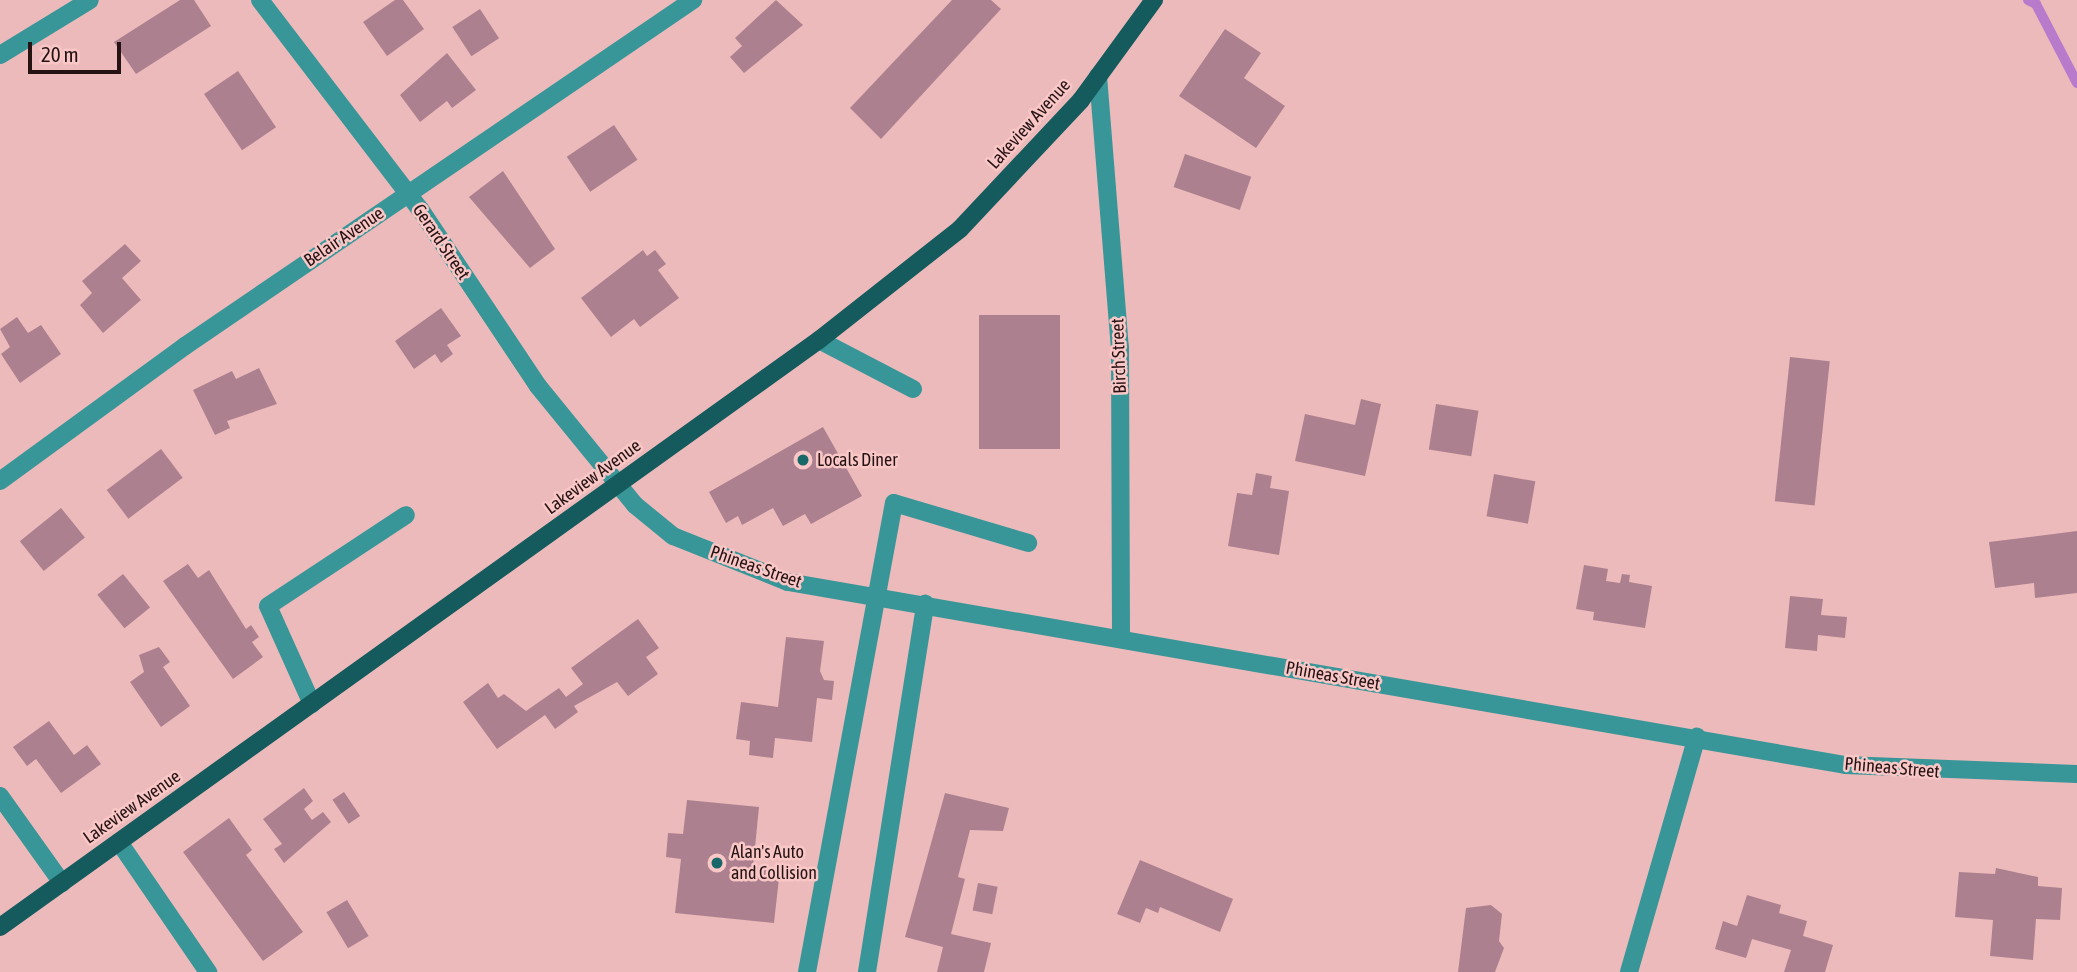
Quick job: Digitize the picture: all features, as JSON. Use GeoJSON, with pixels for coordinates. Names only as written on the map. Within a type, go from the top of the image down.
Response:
{"type":"FeatureCollection","features":[{"type":"Feature","properties":{"kind":"main road","name":"Lakeview Avenue"},"geometry":{"type":"LineString","coordinates":[[0,927],[820,340],[960,229],[1098,76],[1154,0]]}},
{"type":"Feature","properties":{"kind":"street"},"geometry":{"type":"LineString","coordinates":[[0,55],[90,0]]}},
{"type":"Feature","properties":{"kind":"street","name":"Gerard Street"},"geometry":{"type":"LineString","coordinates":[[260,0],[407,194],[538,386],[618,485]]}},
{"type":"Feature","properties":{"kind":"street","name":"Belair Avenue"},"geometry":{"type":"LineString","coordinates":[[0,481],[407,194],[693,0]]}},
{"type":"Feature","properties":{"kind":"street","name":"Birch Street"},"geometry":{"type":"LineString","coordinates":[[1098,76],[1120,347],[1121,636]]}},
{"type":"Feature","properties":{"kind":"street"},"geometry":{"type":"LineString","coordinates":[[820,340],[913,389]]}},
{"type":"Feature","properties":{"kind":"street","name":"Phineas Street"},"geometry":{"type":"LineString","coordinates":[[618,485],[673,536],[788,582],[1121,636],[1845,765],[2077,774]]}},
{"type":"Feature","properties":{"kind":"street"},"geometry":{"type":"LineString","coordinates":[[807,972],[873,596],[894,503],[1028,543]]}},
{"type":"Feature","properties":{"kind":"street"},"geometry":{"type":"LineString","coordinates":[[312,705],[268,606],[406,515]]}},
{"type":"Feature","properties":{"kind":"street"},"geometry":{"type":"LineString","coordinates":[[867,972],[925,604]]}},
{"type":"Feature","properties":{"kind":"street"},"geometry":{"type":"LineString","coordinates":[[1629,972],[1697,737]]}},
{"type":"Feature","properties":{"kind":"street"},"geometry":{"type":"LineString","coordinates":[[0,796],[62,883]]}},
{"type":"Feature","properties":{"kind":"street"},"geometry":{"type":"LineString","coordinates":[[119,842],[208,972]]}},
{"type":"Feature","properties":{"kind":"building"},"geometry":{"type":"Polygon","coordinates":[[[180,0],[194,0],[211,26],[136,74],[114,42],[180,0]]]}},
{"type":"Feature","properties":{"kind":"building"},"geometry":{"type":"Polygon","coordinates":[[[395,0],[403,0],[424,29],[387,56],[363,22],[395,0]]]}},
{"type":"Feature","properties":{"kind":"building"},"geometry":{"type":"Polygon","coordinates":[[[776,0],[803,25],[744,73],[730,57],[742,46],[735,38],[776,0]]]}},
{"type":"Feature","properties":{"kind":"building"},"geometry":{"type":"Polygon","coordinates":[[[952,0],[991,0],[1001,9],[881,139],[850,108],[952,0]]]}},
{"type":"Feature","properties":{"kind":"building"},"geometry":{"type":"Polygon","coordinates":[[[480,9],[499,38],[471,56],[452,27],[480,9]]]}},
{"type":"Feature","properties":{"kind":"building"},"geometry":{"type":"Polygon","coordinates":[[[1225,29],[1261,53],[1244,78],[1285,106],[1256,148],[1179,96],[1225,29]]]}},
{"type":"Feature","properties":{"kind":"building"},"geometry":{"type":"Polygon","coordinates":[[[447,53],[476,90],[452,108],[447,101],[420,122],[400,95],[447,53]]]}},
{"type":"Feature","properties":{"kind":"building"},"geometry":{"type":"Polygon","coordinates":[[[238,71],[276,127],[242,150],[204,94],[238,71]]]}},
{"type":"Feature","properties":{"kind":"building"},"geometry":{"type":"Polygon","coordinates":[[[614,125],[637,160],[590,192],[567,157],[614,125]]]}},
{"type":"Feature","properties":{"kind":"building"},"geometry":{"type":"Polygon","coordinates":[[[1185,154],[1251,177],[1240,210],[1174,187],[1185,154]]]}},
{"type":"Feature","properties":{"kind":"building"},"geometry":{"type":"Polygon","coordinates":[[[503,171],[555,249],[530,268],[469,197],[503,171]]]}},
{"type":"Feature","properties":{"kind":"building"},"geometry":{"type":"Polygon","coordinates":[[[125,244],[141,261],[122,278],[141,300],[103,333],[80,305],[92,293],[82,281],[125,244]]]}},
{"type":"Feature","properties":{"kind":"building"},"geometry":{"type":"Polygon","coordinates":[[[643,250],[647,256],[655,250],[666,264],[658,270],[679,298],[640,327],[634,319],[611,337],[581,298],[643,250]]]}},
{"type":"Feature","properties":{"kind":"building"},"geometry":{"type":"Polygon","coordinates":[[[441,308],[461,336],[447,345],[453,354],[441,363],[435,354],[414,369],[395,341],[441,308]]]}},
{"type":"Feature","properties":{"kind":"building"},"geometry":{"type":"Polygon","coordinates":[[[979,315],[1060,315],[1060,449],[979,449],[979,315]]]}},
{"type":"Feature","properties":{"kind":"building"},"geometry":{"type":"Polygon","coordinates":[[[17,317],[28,333],[41,325],[61,354],[20,383],[1,354],[10,347],[0,329],[17,317]]]}},
{"type":"Feature","properties":{"kind":"building"},"geometry":{"type":"Polygon","coordinates":[[[1790,357],[1830,361],[1815,505],[1775,501],[1790,357]]]}},
{"type":"Feature","properties":{"kind":"building"},"geometry":{"type":"Polygon","coordinates":[[[259,368],[277,404],[227,421],[230,428],[215,435],[193,390],[232,371],[236,379],[259,368]]]}},
{"type":"Feature","properties":{"kind":"building"},"geometry":{"type":"Polygon","coordinates":[[[1361,399],[1381,404],[1365,476],[1295,461],[1305,414],[1355,425],[1361,399]]]}},
{"type":"Feature","properties":{"kind":"building"},"geometry":{"type":"Polygon","coordinates":[[[1436,404],[1478,411],[1471,456],[1429,449],[1436,404]]]}},
{"type":"Feature","properties":{"kind":"building","name":"Locals Diner"},"geometry":{"type":"Polygon","coordinates":[[[823,427],[862,496],[811,524],[805,514],[783,526],[773,508],[742,525],[738,516],[726,523],[709,492],[823,427]]]}},
{"type":"Feature","properties":{"kind":"building"},"geometry":{"type":"Polygon","coordinates":[[[161,449],[183,478],[128,519],[107,490],[161,449]]]}},
{"type":"Feature","properties":{"kind":"building"},"geometry":{"type":"Polygon","coordinates":[[[1256,473],[1272,476],[1270,488],[1289,491],[1279,555],[1228,546],[1237,493],[1252,495],[1256,473]]]}},
{"type":"Feature","properties":{"kind":"building"},"geometry":{"type":"Polygon","coordinates":[[[1494,474],[1535,481],[1528,524],[1487,516],[1494,474]]]}},
{"type":"Feature","properties":{"kind":"building"},"geometry":{"type":"Polygon","coordinates":[[[61,508],[85,538],[44,571],[20,541],[61,508]]]}},
{"type":"Feature","properties":{"kind":"building"},"geometry":{"type":"Polygon","coordinates":[[[2077,531],[2077,593],[2035,598],[2034,583],[1995,588],[1989,542],[2077,531]]]}},
{"type":"Feature","properties":{"kind":"building"},"geometry":{"type":"Polygon","coordinates":[[[188,564],[198,578],[209,570],[246,629],[251,625],[259,637],[252,642],[263,657],[233,679],[163,581],[188,564]]]}},
{"type":"Feature","properties":{"kind":"building"},"geometry":{"type":"Polygon","coordinates":[[[1584,565],[1608,569],[1606,581],[1620,583],[1622,574],[1630,575],[1629,582],[1652,586],[1645,628],[1593,620],[1594,612],[1576,609],[1584,565]]]}},
{"type":"Feature","properties":{"kind":"building"},"geometry":{"type":"Polygon","coordinates":[[[123,574],[150,607],[124,628],[97,595],[123,574]]]}},
{"type":"Feature","properties":{"kind":"building"},"geometry":{"type":"Polygon","coordinates":[[[1790,596],[1823,599],[1821,615],[1847,617],[1845,638],[1818,635],[1817,651],[1785,648],[1790,596]]]}},
{"type":"Feature","properties":{"kind":"building"},"geometry":{"type":"Polygon","coordinates":[[[638,619],[659,648],[646,657],[658,674],[628,696],[617,682],[574,706],[578,712],[555,729],[545,715],[497,749],[463,702],[488,683],[498,698],[504,694],[526,711],[559,688],[566,697],[583,684],[571,668],[638,619]]]}},
{"type":"Feature","properties":{"kind":"building"},"geometry":{"type":"Polygon","coordinates":[[[786,637],[824,641],[820,671],[824,680],[834,681],[832,700],[817,698],[812,742],[775,738],[773,758],[749,755],[750,741],[736,739],[741,702],[778,707],[786,637]]]}},
{"type":"Feature","properties":{"kind":"building"},"geometry":{"type":"Polygon","coordinates":[[[159,647],[170,662],[163,667],[190,706],[161,727],[130,682],[144,672],[139,655],[159,647]]]}},
{"type":"Feature","properties":{"kind":"building"},"geometry":{"type":"Polygon","coordinates":[[[49,721],[74,755],[87,745],[101,764],[61,793],[36,759],[27,766],[13,747],[49,721]]]}},
{"type":"Feature","properties":{"kind":"building"},"geometry":{"type":"Polygon","coordinates":[[[304,788],[313,801],[304,809],[312,820],[323,812],[331,822],[284,863],[274,849],[282,844],[263,819],[304,788]]]}},
{"type":"Feature","properties":{"kind":"building"},"geometry":{"type":"Polygon","coordinates":[[[344,792],[360,816],[349,824],[332,800],[344,792]]]}},
{"type":"Feature","properties":{"kind":"building"},"geometry":{"type":"Polygon","coordinates":[[[945,793],[1009,808],[1003,831],[970,830],[958,877],[965,879],[951,934],[991,943],[984,972],[937,972],[943,947],[905,937],[945,793]]]}},
{"type":"Feature","properties":{"kind":"building","name":"Alan's Auto and Collision"},"geometry":{"type":"Polygon","coordinates":[[[687,800],[759,807],[753,867],[780,869],[774,923],[675,913],[681,859],[666,857],[668,833],[683,834],[687,800]]]}},
{"type":"Feature","properties":{"kind":"building"},"geometry":{"type":"Polygon","coordinates":[[[229,818],[252,850],[246,855],[303,932],[263,961],[183,852],[229,818]]]}},
{"type":"Feature","properties":{"kind":"building"},"geometry":{"type":"Polygon","coordinates":[[[1140,860],[1233,899],[1220,932],[1160,907],[1158,913],[1146,908],[1140,923],[1117,914],[1140,860]]]}},
{"type":"Feature","properties":{"kind":"building"},"geometry":{"type":"Polygon","coordinates":[[[1996,868],[2038,877],[2038,886],[2062,888],[2060,920],[2036,919],[2033,960],[1990,956],[1993,920],[1955,917],[1959,872],[1995,874],[1996,868]]]}},
{"type":"Feature","properties":{"kind":"building"},"geometry":{"type":"Polygon","coordinates":[[[978,883],[998,887],[992,914],[973,910],[978,883]]]}},
{"type":"Feature","properties":{"kind":"building"},"geometry":{"type":"Polygon","coordinates":[[[1747,895],[1781,905],[1779,913],[1807,921],[1803,936],[1833,945],[1825,972],[1784,972],[1791,950],[1752,939],[1746,958],[1715,949],[1723,921],[1737,926],[1747,895]]]}},
{"type":"Feature","properties":{"kind":"building"},"geometry":{"type":"Polygon","coordinates":[[[347,900],[369,936],[348,948],[326,912],[347,900]]]}},
{"type":"Feature","properties":{"kind":"building"},"geometry":{"type":"Polygon","coordinates":[[[1491,905],[1502,914],[1499,941],[1504,948],[1495,972],[1458,972],[1466,908],[1491,905]]]}},
{"type":"Feature","properties":{"kind":"waterway"},"geometry":{"type":"LineString","coordinates":[[2028,0],[2036,4],[2077,83]]}},
{"type":"Feature","properties":{"kind":"place","name":"Locals Diner"},"geometry":{"type":"Point","coordinates":[803,460]}},
{"type":"Feature","properties":{"kind":"place","name":"Alan's Auto and Collision"},"geometry":{"type":"Point","coordinates":[717,863]}}]}
